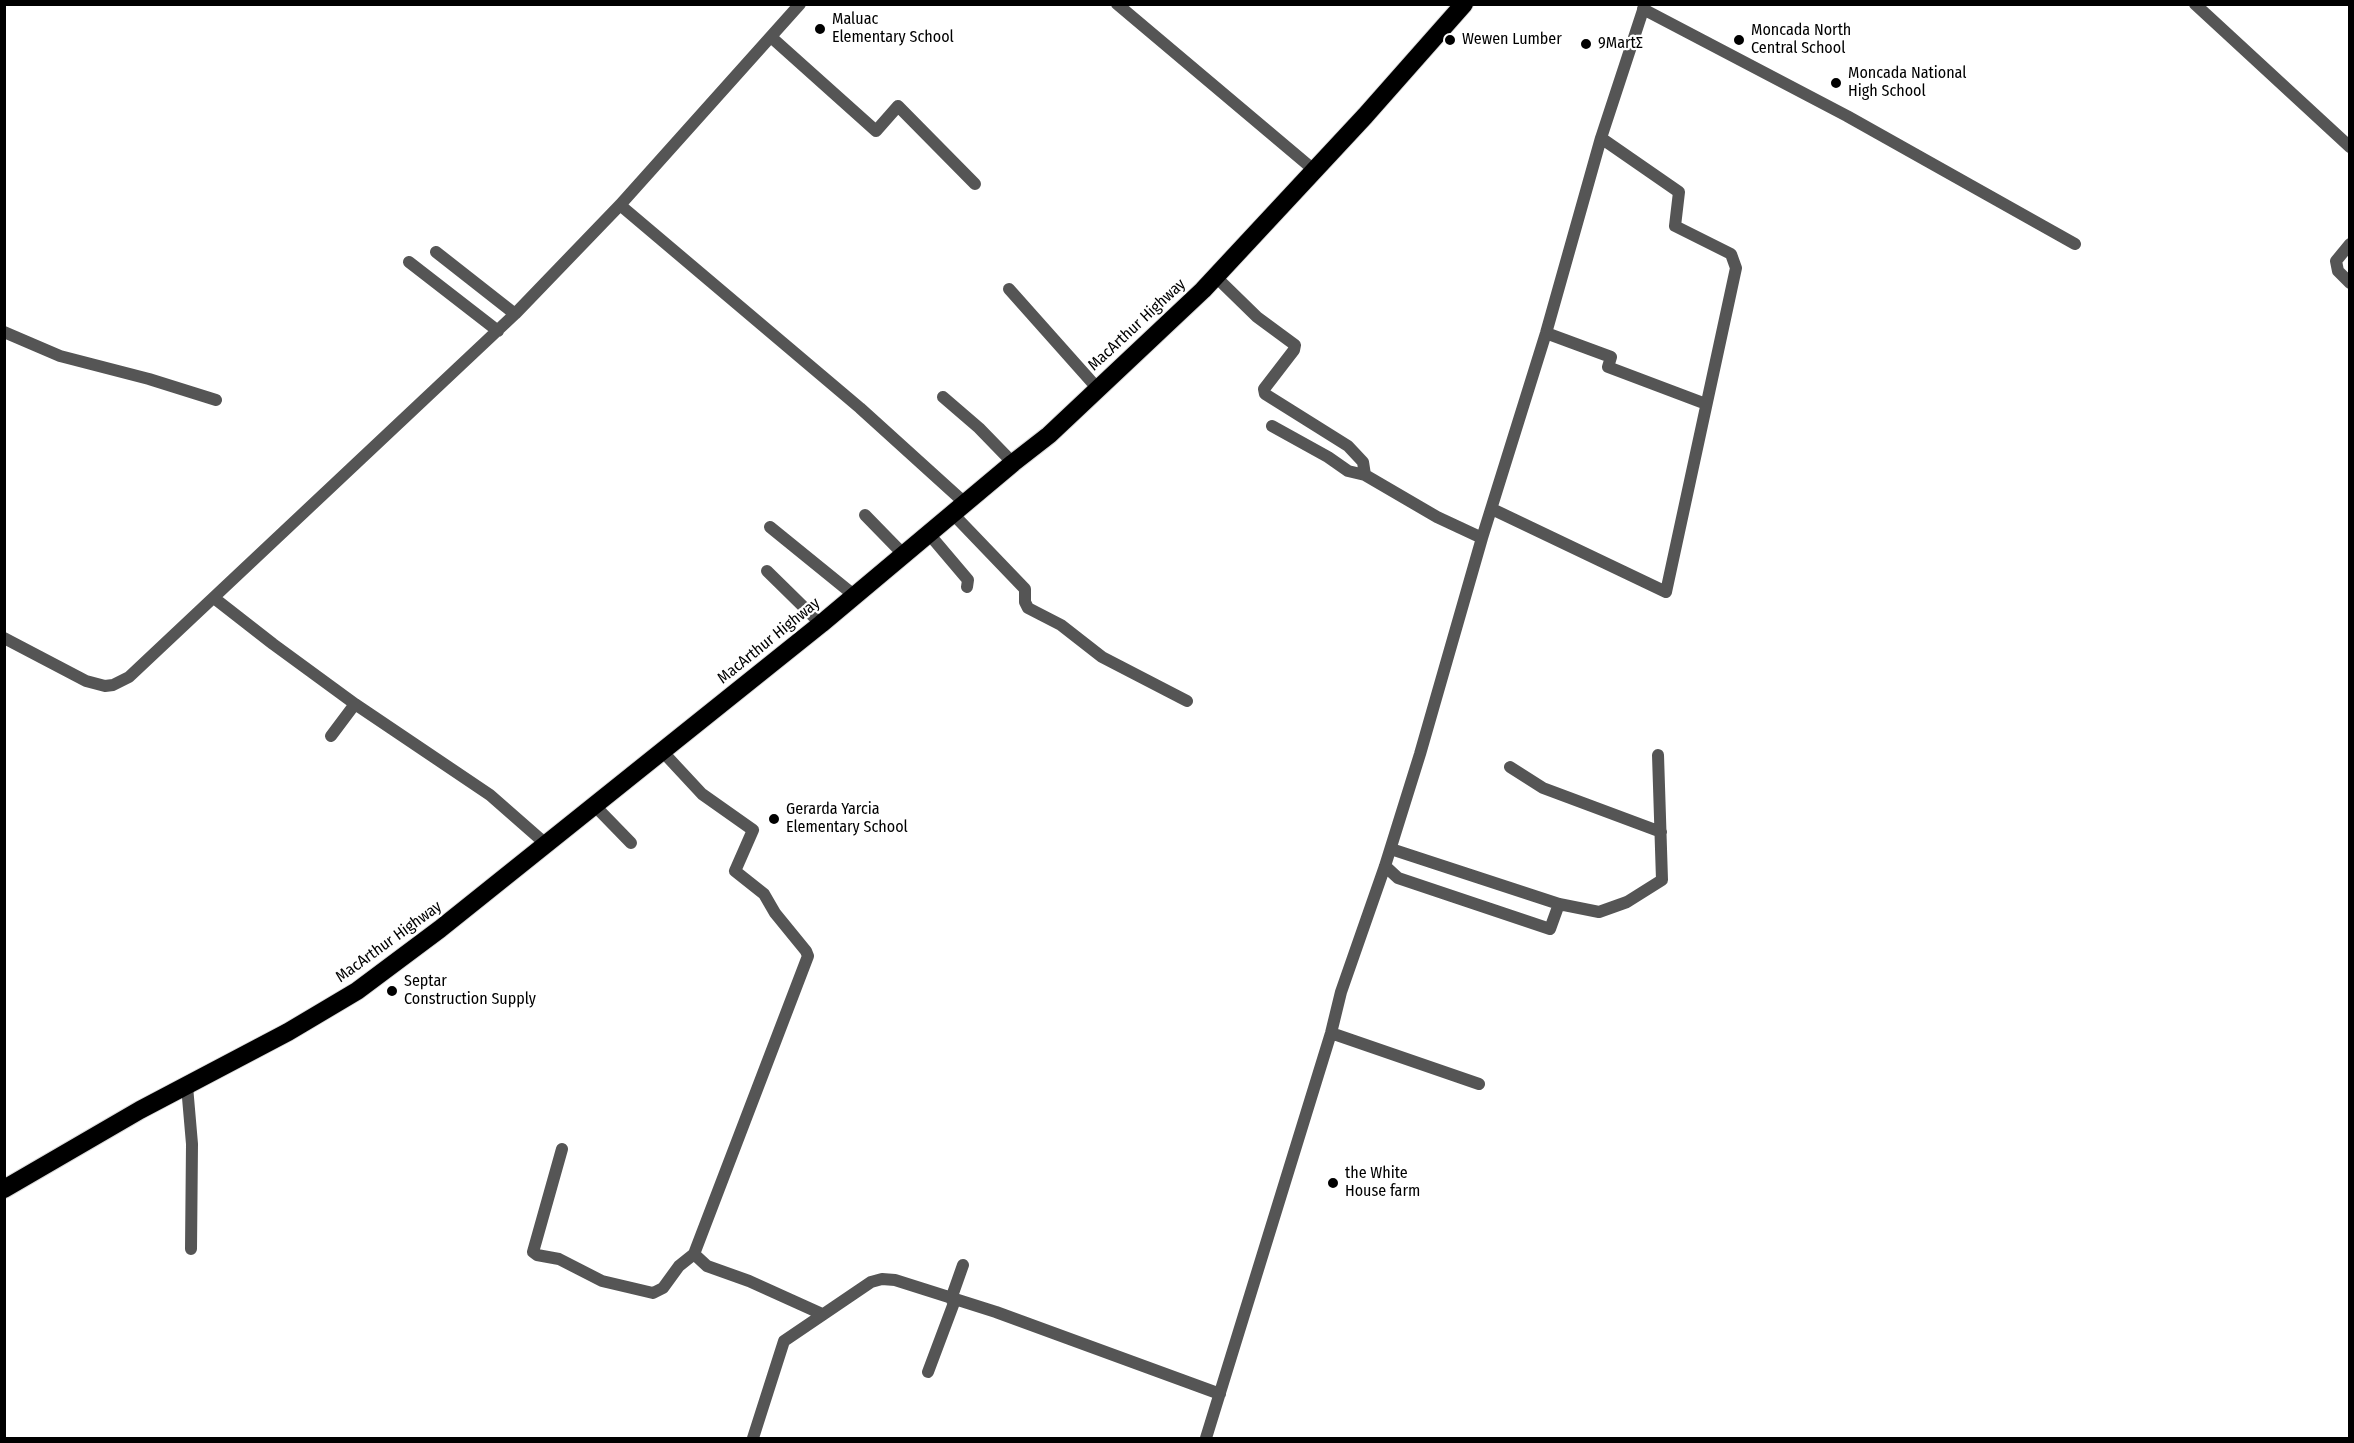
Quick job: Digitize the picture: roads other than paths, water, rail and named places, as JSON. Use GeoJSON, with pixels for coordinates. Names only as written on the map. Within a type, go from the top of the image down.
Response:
{"type":"FeatureCollection","features":[{"type":"Feature","properties":{"kind":"highway","name":"MacArthur Highway"},"geometry":{"type":"LineString","coordinates":[[4,1189],[288,1032],[357,990],[431,936],[547,845],[821,624],[1012,463],[1049,435],[1216,277],[1372,109],[1462,5]]}},
{"type":"Feature","properties":{"kind":"street"},"geometry":{"type":"LineString","coordinates":[[4,638],[86,681],[105,686],[113,685],[129,677],[515,314],[620,205],[800,4]]}},
{"type":"Feature","properties":{"kind":"street"},"geometry":{"type":"LineString","coordinates":[[1117,4],[1314,170]]}},
{"type":"Feature","properties":{"kind":"street"},"geometry":{"type":"LineString","coordinates":[[2195,4],[2349,147]]}},
{"type":"Feature","properties":{"kind":"street"},"geometry":{"type":"LineString","coordinates":[[1206,1438],[1331,1033],[1341,992],[1385,866],[1482,538],[1546,333],[1601,138],[1644,7],[1847,116],[2075,244]]}},
{"type":"Feature","properties":{"kind":"street"},"geometry":{"type":"LineString","coordinates":[[771,37],[876,130],[898,106],[975,184]]}},
{"type":"Feature","properties":{"kind":"street"},"geometry":{"type":"LineString","coordinates":[[1492,509],[1666,592],[1736,268],[1731,254],[1675,226],[1679,192],[1601,138]]}},
{"type":"Feature","properties":{"kind":"street"},"geometry":{"type":"LineString","coordinates":[[620,205],[860,408],[960,509],[1024,588],[1028,608],[1061,625],[1102,657],[1187,701]]}},
{"type":"Feature","properties":{"kind":"street"},"geometry":{"type":"LineString","coordinates":[[2349,244],[2336,261],[2338,271],[2349,283]]}},
{"type":"Feature","properties":{"kind":"street"},"geometry":{"type":"LineString","coordinates":[[436,252],[515,314]]}},
{"type":"Feature","properties":{"kind":"street"},"geometry":{"type":"LineString","coordinates":[[409,262],[498,331]]}},
{"type":"Feature","properties":{"kind":"street"},"geometry":{"type":"LineString","coordinates":[[1216,277],[1257,316],[1295,345],[1294,350],[1264,389],[1265,394],[1348,446],[1363,462],[1365,475]]}},
{"type":"Feature","properties":{"kind":"street"},"geometry":{"type":"LineString","coordinates":[[1009,289],[1098,388]]}},
{"type":"Feature","properties":{"kind":"street"},"geometry":{"type":"LineString","coordinates":[[4,332],[60,356],[138,376],[216,400]]}},
{"type":"Feature","properties":{"kind":"street"},"geometry":{"type":"LineString","coordinates":[[1546,333],[1611,357],[1608,367],[1706,404]]}},
{"type":"Feature","properties":{"kind":"street"},"geometry":{"type":"LineString","coordinates":[[943,397],[979,428],[1012,463]]}},
{"type":"Feature","properties":{"kind":"street"},"geometry":{"type":"LineString","coordinates":[[1272,426],[1348,471],[1365,475],[1437,517],[1482,538]]}},
{"type":"Feature","properties":{"kind":"street"},"geometry":{"type":"LineString","coordinates":[[865,515],[904,555]]}},
{"type":"Feature","properties":{"kind":"street"},"geometry":{"type":"LineString","coordinates":[[770,527],[855,596]]}},
{"type":"Feature","properties":{"kind":"street"},"geometry":{"type":"LineString","coordinates":[[929,534],[968,580],[966,587]]}},
{"type":"Feature","properties":{"kind":"street"},"geometry":{"type":"LineString","coordinates":[[767,571],[821,624]]}},
{"type":"Feature","properties":{"kind":"street"},"geometry":{"type":"LineString","coordinates":[[214,598],[356,704],[490,795],[547,845]]}},
{"type":"Feature","properties":{"kind":"street"},"geometry":{"type":"LineString","coordinates":[[331,736],[356,704]]}},
{"type":"Feature","properties":{"kind":"street"},"geometry":{"type":"LineString","coordinates":[[562,1149],[533,1252],[537,1255],[559,1259],[602,1281],[653,1293],[663,1288],[679,1266],[694,1254],[808,956],[775,913],[764,894],[735,872],[753,830],[702,794],[662,751]]}},
{"type":"Feature","properties":{"kind":"street"},"geometry":{"type":"LineString","coordinates":[[1390,849],[1559,904],[1599,912],[1627,902],[1662,880],[1658,755]]}},
{"type":"Feature","properties":{"kind":"street"},"geometry":{"type":"LineString","coordinates":[[1510,766],[1544,788],[1661,832]]}},
{"type":"Feature","properties":{"kind":"street"},"geometry":{"type":"LineString","coordinates":[[595,806],[631,843]]}},
{"type":"Feature","properties":{"kind":"street"},"geometry":{"type":"LineString","coordinates":[[1385,866],[1398,878],[1550,929],[1559,904]]}},
{"type":"Feature","properties":{"kind":"street"},"geometry":{"type":"LineString","coordinates":[[1331,1033],[1479,1084]]}},
{"type":"Feature","properties":{"kind":"street"},"geometry":{"type":"LineString","coordinates":[[187,1086],[192,1144],[191,1249]]}},
{"type":"Feature","properties":{"kind":"street"},"geometry":{"type":"LineString","coordinates":[[694,1254],[707,1266],[748,1281],[822,1314]]}},
{"type":"Feature","properties":{"kind":"street"},"geometry":{"type":"LineString","coordinates":[[928,1372],[963,1265]]}},
{"type":"Feature","properties":{"kind":"street"},"geometry":{"type":"LineString","coordinates":[[753,1438],[780,1346],[784,1341],[872,1282],[882,1279],[895,1280],[996,1312],[1220,1394]]}},
{"type":"Feature","properties":{"kind":"place","name":"Maluac Elementary School"},"geometry":{"type":"Point","coordinates":[820,29]}},
{"type":"Feature","properties":{"kind":"place","name":"Wewen Lumber"},"geometry":{"type":"Point","coordinates":[1450,40]}},
{"type":"Feature","properties":{"kind":"place","name":"Moncada North Central School"},"geometry":{"type":"Point","coordinates":[1739,40]}},
{"type":"Feature","properties":{"kind":"place","name":"9Mart∑"},"geometry":{"type":"Point","coordinates":[1586,44]}},
{"type":"Feature","properties":{"kind":"place","name":"Moncada National High School"},"geometry":{"type":"Point","coordinates":[1836,83]}},
{"type":"Feature","properties":{"kind":"place","name":"Gerarda Yarcia Elementary School"},"geometry":{"type":"Point","coordinates":[774,819]}},
{"type":"Feature","properties":{"kind":"place","name":"Septar Construction Supply"},"geometry":{"type":"Point","coordinates":[392,991]}},
{"type":"Feature","properties":{"kind":"place","name":"the White House farm"},"geometry":{"type":"Point","coordinates":[1333,1183]}}]}
